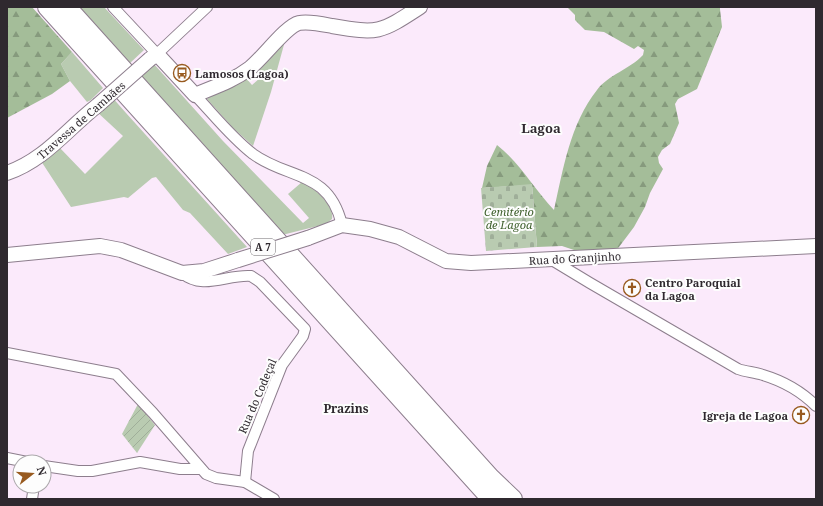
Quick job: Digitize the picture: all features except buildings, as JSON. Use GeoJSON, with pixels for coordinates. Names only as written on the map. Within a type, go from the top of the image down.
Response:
{"type":"FeatureCollection","features":[{"type":"Feature","properties":{"kind":"highway","name":"A 7"},"geometry":{"type":"LineString","coordinates":[[47,7],[486,488],[513,499]]}},
{"type":"Feature","properties":{"kind":"highway","name":"A 7"},"geometry":{"type":"LineString","coordinates":[[67,7],[486,488]]}},
{"type":"Feature","properties":{"kind":"street"},"geometry":{"type":"LineString","coordinates":[[7,255],[100,246],[121,250],[182,273],[204,271],[308,238],[342,225],[334,204],[324,191],[304,176],[266,162],[243,146],[195,95],[153,56],[113,7]]}},
{"type":"Feature","properties":{"kind":"street"},"geometry":{"type":"LineString","coordinates":[[153,56],[207,7]]}},
{"type":"Feature","properties":{"kind":"street"},"geometry":{"type":"LineString","coordinates":[[195,95],[238,77],[262,58],[282,34],[298,23],[310,22],[370,32],[392,26],[420,7]]}},
{"type":"Feature","properties":{"kind":"street","name":"Travessa de Cambães"},"geometry":{"type":"LineString","coordinates":[[7,173],[39,158],[80,118],[98,105],[153,56]]}},
{"type":"Feature","properties":{"kind":"street","name":"Rua do Granjinho"},"geometry":{"type":"LineString","coordinates":[[342,225],[370,229],[399,237],[439,258],[454,263],[552,260],[816,246]]}},
{"type":"Feature","properties":{"kind":"street"},"geometry":{"type":"LineString","coordinates":[[552,260],[738,369],[764,375],[790,386],[799,391],[816,406]]}},
{"type":"Feature","properties":{"kind":"street","name":"Rua do Codeçal"},"geometry":{"type":"LineString","coordinates":[[182,273],[189,279],[199,282],[251,276],[260,282],[305,329],[303,336],[282,365],[248,451],[245,482]]}},
{"type":"Feature","properties":{"kind":"street"},"geometry":{"type":"LineString","coordinates":[[7,353],[116,374],[153,413],[201,469],[211,476],[245,482],[274,499]]}},
{"type":"Feature","properties":{"kind":"street"},"geometry":{"type":"LineString","coordinates":[[52,467],[78,471],[92,471],[140,462],[180,469],[201,469]]}},
{"type":"Feature","properties":{"kind":"green space"},"geometry":{"type":"Polygon","coordinates":[[[7,7],[32,7],[72,52],[61,64],[70,81],[52,94],[7,118],[7,7]]]}},
{"type":"Feature","properties":{"kind":"green space"},"geometry":{"type":"Polygon","coordinates":[[[77,7],[104,7],[144,50],[129,64],[77,7]]]}},
{"type":"Feature","properties":{"kind":"green space"},"geometry":{"type":"Polygon","coordinates":[[[567,7],[720,7],[722,27],[697,89],[678,99],[675,104],[679,123],[670,144],[662,150],[658,157],[659,163],[663,169],[634,227],[616,251],[577,251],[562,246],[537,247],[532,185],[482,188],[487,166],[497,145],[513,160],[554,210],[564,163],[580,117],[588,103],[597,90],[607,80],[638,60],[643,55],[644,50],[638,46],[634,49],[604,32],[585,30],[575,20],[575,15],[567,7]]]}},
{"type":"Feature","properties":{"kind":"green space"},"geometry":{"type":"Polygon","coordinates":[[[304,27],[292,34],[285,41],[271,92],[253,146],[233,128],[207,99],[218,91],[245,77],[252,85],[260,78],[254,69],[289,33],[295,28],[304,27]]]}},
{"type":"Feature","properties":{"kind":"green space"},"geometry":{"type":"Polygon","coordinates":[[[72,52],[103,88],[87,102],[70,81],[61,64],[72,52]]]}},
{"type":"Feature","properties":{"kind":"green space"},"geometry":{"type":"Polygon","coordinates":[[[153,63],[223,141],[303,223],[309,218],[288,194],[302,182],[317,192],[327,202],[332,214],[332,219],[326,224],[282,235],[138,75],[153,63]]]}},
{"type":"Feature","properties":{"kind":"green space"},"geometry":{"type":"Polygon","coordinates":[[[111,96],[247,247],[228,254],[190,213],[183,210],[156,177],[152,178],[128,198],[124,197],[71,207],[41,161],[59,147],[85,174],[123,136],[96,111],[111,96]]]}},
{"type":"Feature","properties":{"kind":"green space","name":"Cemitério de Lagoa"},"geometry":{"type":"Polygon","coordinates":[[[532,184],[537,247],[486,251],[481,188],[532,184]]]}},
{"type":"Feature","properties":{"kind":"green space"},"geometry":{"type":"Polygon","coordinates":[[[138,404],[155,425],[137,453],[122,434],[138,404]]]}},
{"type":"Feature","properties":{"kind":"place","name":"Lamosos (Lagoa)"},"geometry":{"type":"Point","coordinates":[182,73]}},
{"type":"Feature","properties":{"kind":"place","name":"Centro Paroquial da Lagoa"},"geometry":{"type":"Point","coordinates":[632,288]}},
{"type":"Feature","properties":{"kind":"place","name":"Igreja de Lagoa"},"geometry":{"type":"Point","coordinates":[801,415]}},
{"type":"Feature","properties":{"kind":"district","name":"Lagoa"},"geometry":{"type":"Point","coordinates":[541,128]}},
{"type":"Feature","properties":{"kind":"district","name":"Prazins"},"geometry":{"type":"Point","coordinates":[346,408]}}]}
